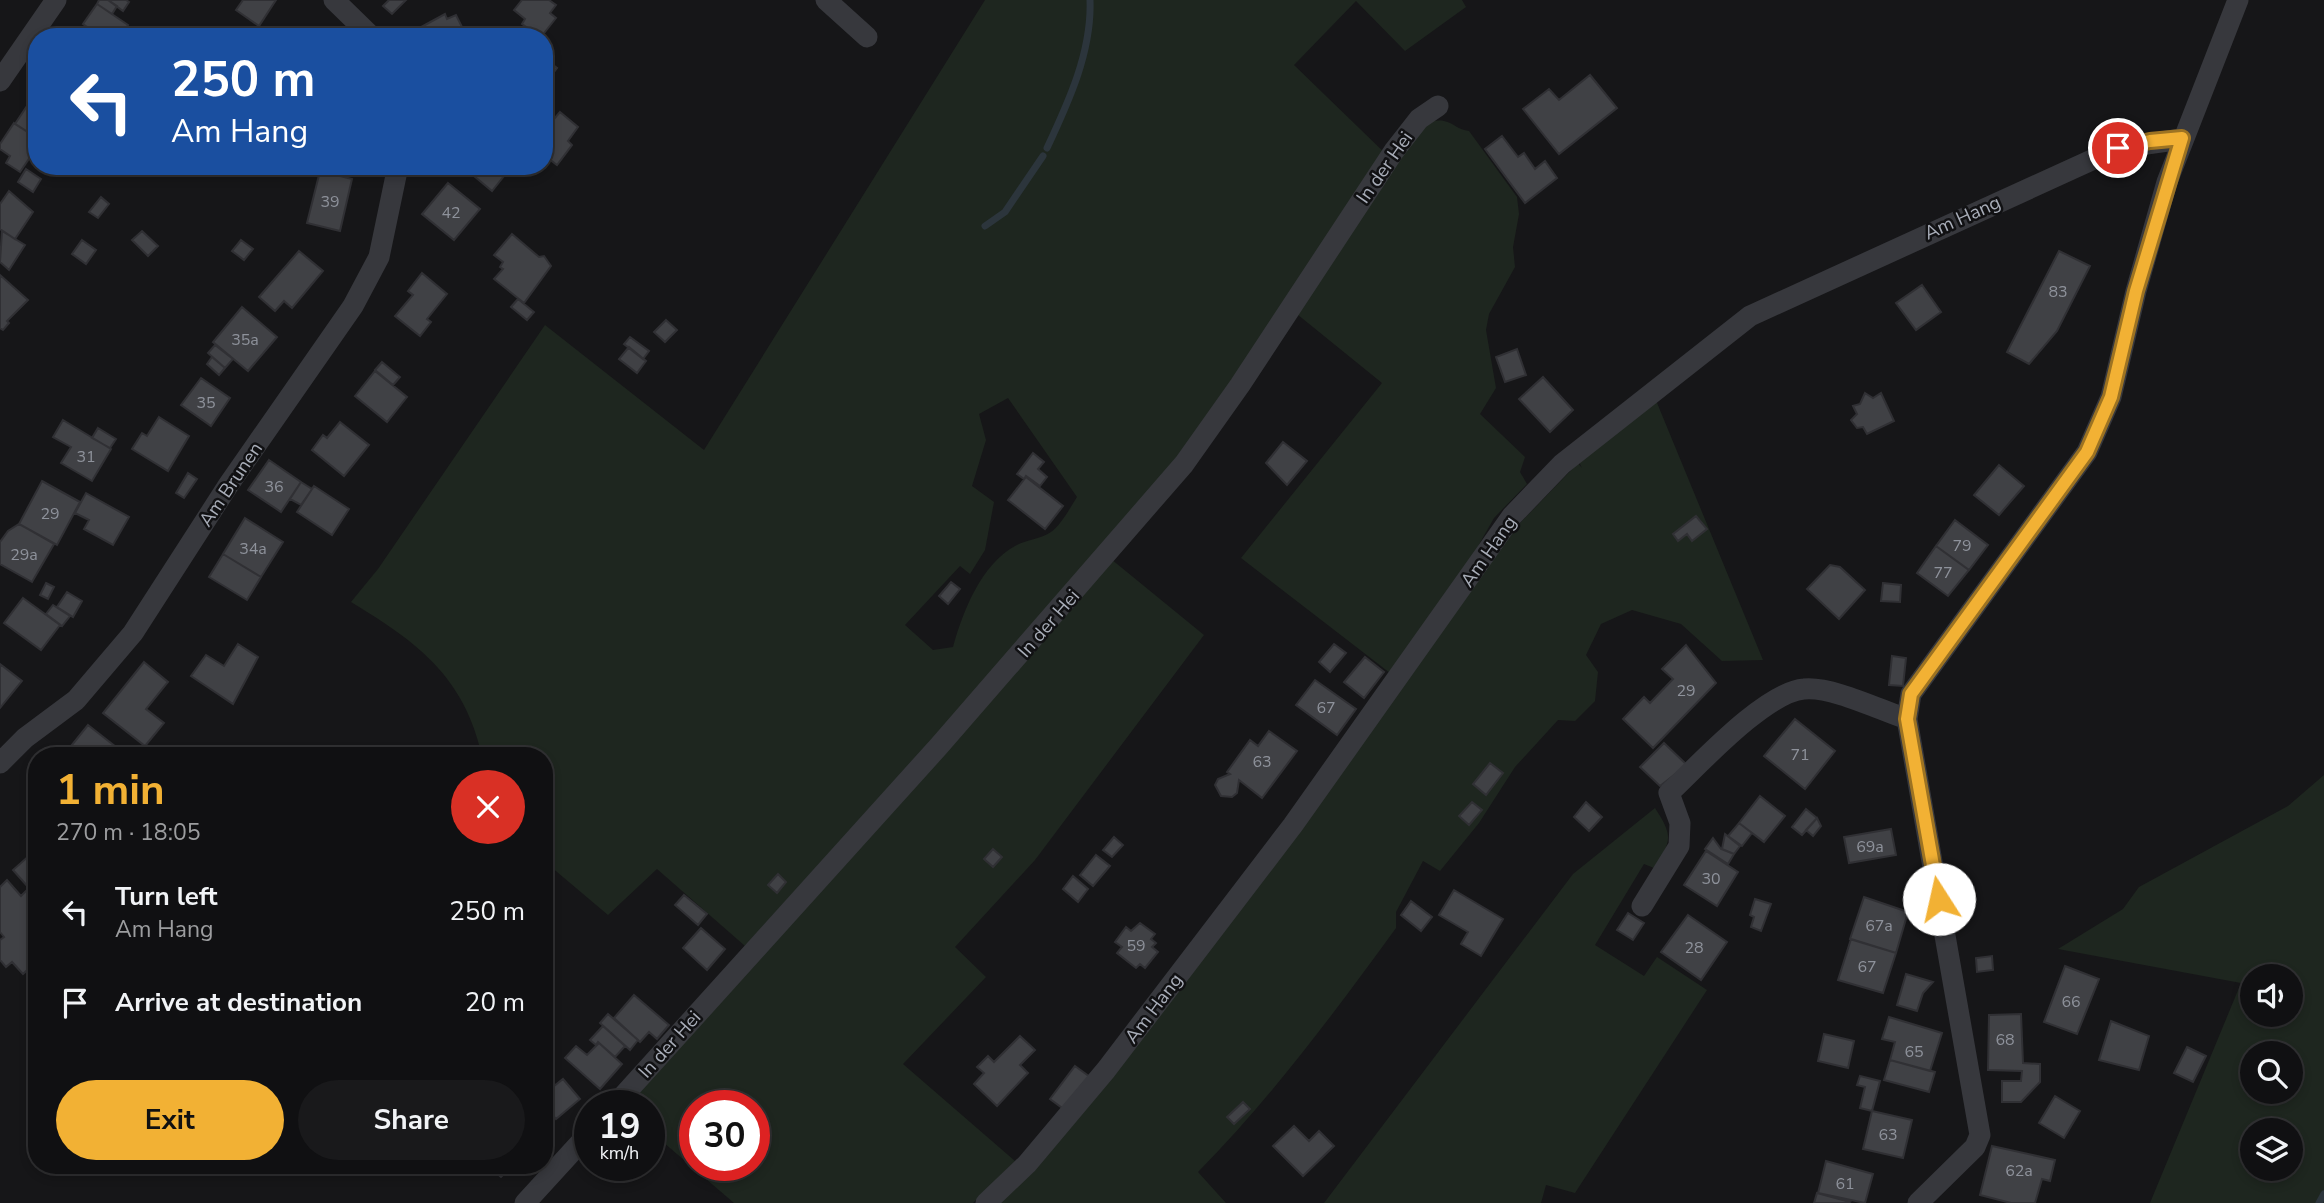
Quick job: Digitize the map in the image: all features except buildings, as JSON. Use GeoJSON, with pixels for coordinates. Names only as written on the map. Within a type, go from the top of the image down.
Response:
{"type":"FeatureCollection","features":[{"type":"Feature","properties":{"kind":"street"},"geometry":{"type":"LineString","coordinates":[[37,28],[56,0]]}},
{"type":"Feature","properties":{"kind":"street"},"geometry":{"type":"LineString","coordinates":[[334,0],[363,28]]}},
{"type":"Feature","properties":{"kind":"street"},"geometry":{"type":"LineString","coordinates":[[826,0],[867,37]]}},
{"type":"Feature","properties":{"kind":"street"},"geometry":{"type":"LineString","coordinates":[[1918,1203],[1975,1147],[1980,1135],[1907,719],[1911,694],[2087,452],[2111,397],[2136,291],[2182,138],[2238,0]]}},
{"type":"Feature","properties":{"kind":"street"},"geometry":{"type":"LineString","coordinates":[[0,81],[28,40]]}},
{"type":"Feature","properties":{"kind":"street","name":"In der Hei"},"geometry":{"type":"LineString","coordinates":[[628,1090],[974,706],[1184,464],[1240,385],[1394,150],[1419,119],[1438,106]]}},
{"type":"Feature","properties":{"kind":"street","name":"Am Hang"},"geometry":{"type":"LineString","coordinates":[[986,1203],[1027,1164],[1106,1070],[1293,825],[1512,516],[1562,464],[1750,316],[2118,148],[2182,138]]}},
{"type":"Feature","properties":{"kind":"street","name":"Am Brunen"},"geometry":{"type":"LineString","coordinates":[[0,763],[25,738],[76,700],[133,633],[229,484],[353,306],[379,257],[396,175]]}},
{"type":"Feature","properties":{"kind":"street"},"geometry":{"type":"LineString","coordinates":[[1642,906],[1679,846],[1680,823],[1669,793],[1763,706],[1804,689],[1831,693],[1907,719]]}},
{"type":"Feature","properties":{"kind":"street"},"geometry":{"type":"LineString","coordinates":[[553,1172],[574,1149]]}},
{"type":"Feature","properties":{"kind":"street"},"geometry":{"type":"LineString","coordinates":[[525,1203],[552,1174]]}},
{"type":"Feature","properties":{"kind":"shaded area"},"geometry":{"type":"Polygon","coordinates":[[[985,0],[1462,0],[1466,7],[1405,51],[1356,1],[1294,65],[1391,159],[1414,133],[1428,123],[1444,121],[1469,131],[1517,197],[1519,214],[1513,247],[1515,267],[1489,314],[1486,330],[1496,388],[1480,414],[1525,457],[1520,472],[1527,484],[1494,518],[1460,578],[1390,673],[1241,558],[1382,383],[1287,306],[1227,392],[1096,556],[958,714],[745,946],[657,869],[608,915],[553,869],[553,747],[479,747],[463,704],[435,664],[397,632],[351,602],[378,569],[545,325],[704,450],[985,0]],[[1008,398],[979,414],[986,440],[972,486],[994,502],[985,550],[970,574],[960,566],[905,625],[933,650],[953,647],[968,604],[992,565],[1015,546],[1051,532],[1062,521],[1077,497],[1008,398]]]}},
{"type":"Feature","properties":{"kind":"shaded area"},"geometry":{"type":"Polygon","coordinates":[[[1655,398],[1763,660],[1722,661],[1681,624],[1632,610],[1601,624],[1586,655],[1598,672],[1595,701],[1575,721],[1558,720],[1515,767],[1479,823],[1440,871],[1423,861],[1396,912],[1396,928],[1277,1084],[1198,1172],[1226,1203],[997,1203],[1521,522],[1578,463],[1582,468],[1579,462],[1655,398]]]}},
{"type":"Feature","properties":{"kind":"shaded area"},"geometry":{"type":"Polygon","coordinates":[[[1111,559],[1204,635],[1035,860],[955,947],[986,977],[903,1064],[1015,1161],[973,1203],[734,1203],[708,1181],[770,1181],[770,1090],[679,1090],[679,1156],[665,1144],[665,1090],[642,1090],[1111,559]]]}},
{"type":"Feature","properties":{"kind":"shaded area"},"geometry":{"type":"Polygon","coordinates":[[[2324,775],[2324,1203],[2150,1203],[2240,985],[2240,1027],[2303,1027],[2303,964],[2240,964],[2240,983],[2058,949],[2123,909],[2139,887],[2288,806],[2324,775]]]}},
{"type":"Feature","properties":{"kind":"shaded area"},"geometry":{"type":"Polygon","coordinates":[[[1655,808],[1668,833],[1667,845],[1654,868],[1644,864],[1595,945],[1644,976],[1657,957],[1707,990],[1575,1193],[1546,1185],[1541,1203],[1324,1203],[1573,874],[1655,808]]]}},
{"type":"Feature","properties":{"kind":"waterway"},"geometry":{"type":"LineString","coordinates":[[1047,148],[1083,58],[1090,19],[1090,0]]}},
{"type":"Feature","properties":{"kind":"waterway"},"geometry":{"type":"LineString","coordinates":[[985,226],[1005,212],[1043,156]]}},
{"type":"Feature","properties":{"kind":"waterway"},"geometry":{"type":"LineString","coordinates":[[2319,1203],[2324,1194]]}},
{"type":"Feature","properties":{"kind":"route"},"geometry":{"type":"LineString","coordinates":[[1939,899],[1907,719],[1911,694],[2087,452],[2111,397],[2136,291],[2182,138],[2118,148]]}}]}
